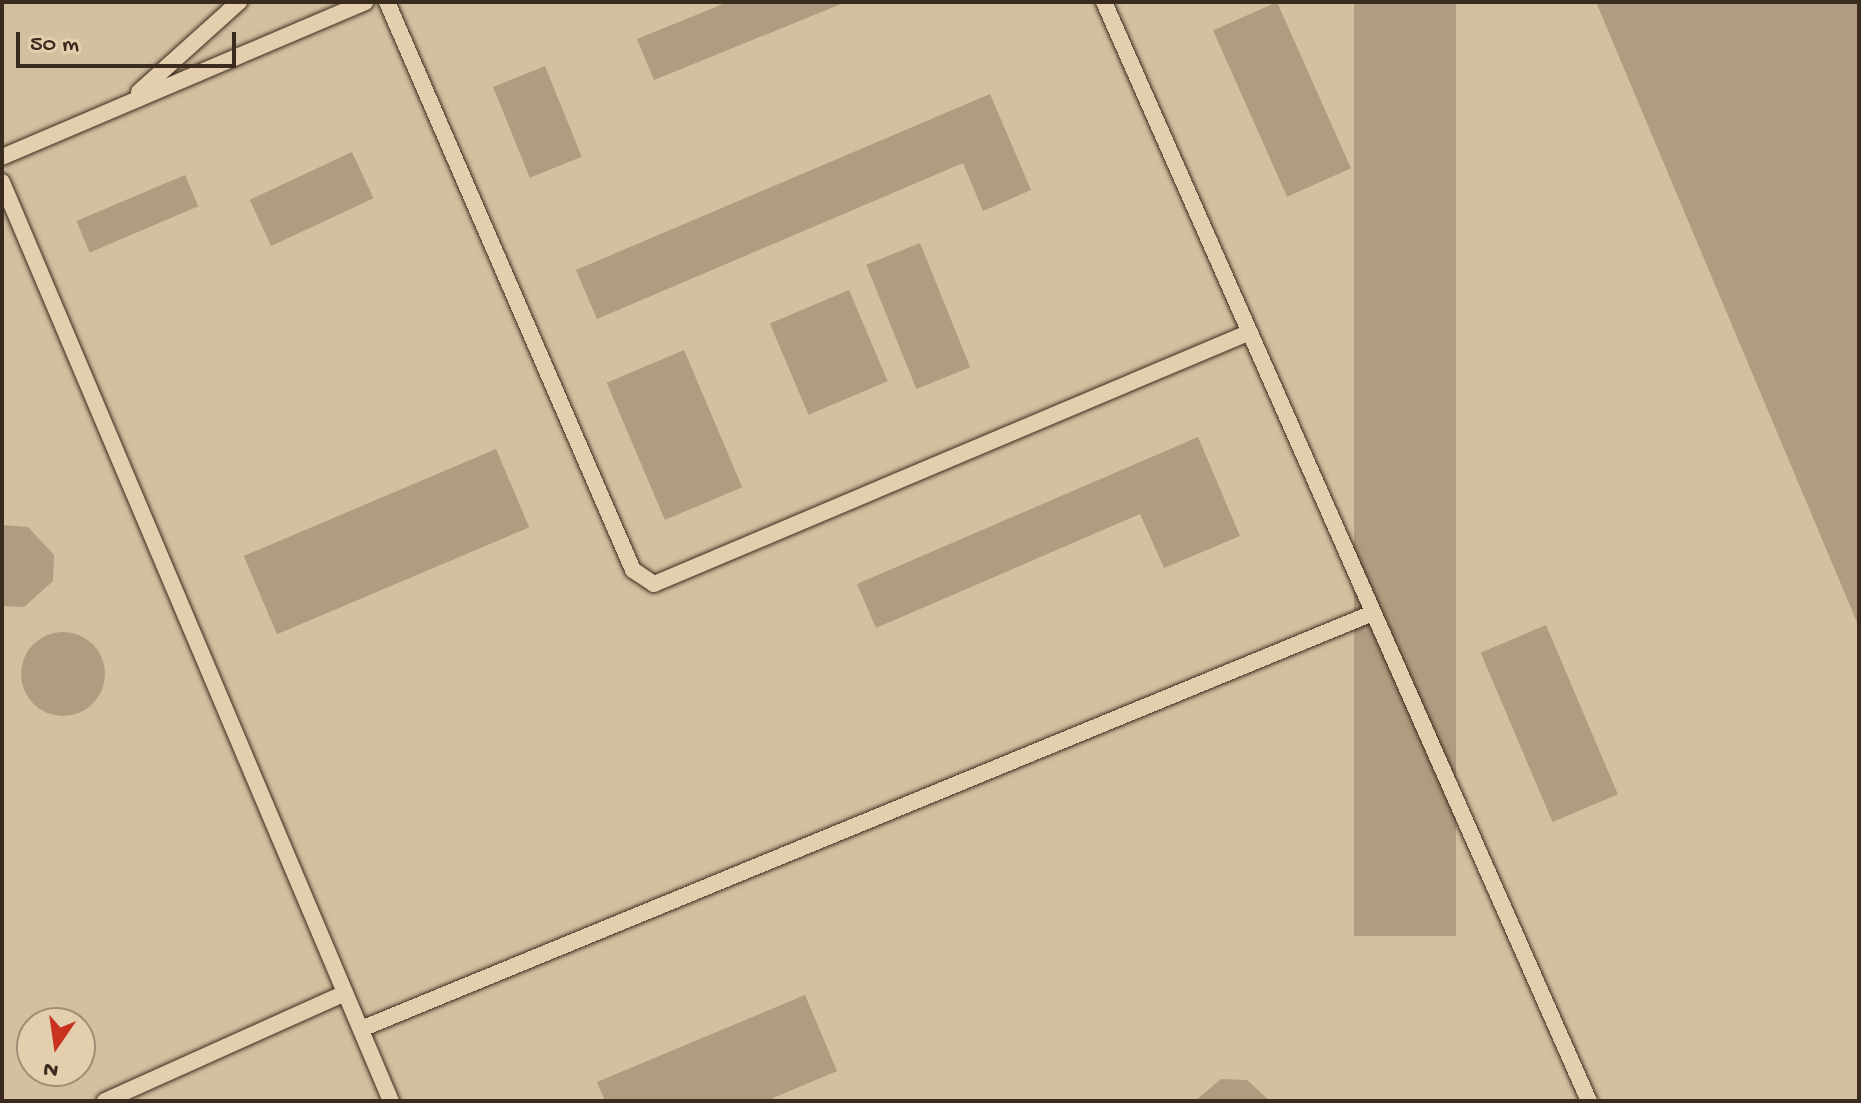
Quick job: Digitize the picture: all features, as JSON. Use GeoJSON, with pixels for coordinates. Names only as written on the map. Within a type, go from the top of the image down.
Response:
{"type":"FeatureCollection","features":[{"type":"Feature","properties":{"kind":"lane"},"geometry":{"type":"LineString","coordinates":[[128,102],[239,2]]}},
{"type":"Feature","properties":{"kind":"lane"},"geometry":{"type":"LineString","coordinates":[[2,157],[365,2]]}},
{"type":"Feature","properties":{"kind":"lane"},"geometry":{"type":"LineString","coordinates":[[387,2],[633,570],[654,584],[670,583],[1250,332]]}},
{"type":"Feature","properties":{"kind":"lane"},"geometry":{"type":"LineString","coordinates":[[1104,2],[1589,1101]]}},
{"type":"Feature","properties":{"kind":"lane"},"geometry":{"type":"LineString","coordinates":[[2,182],[391,1101]]}},
{"type":"Feature","properties":{"kind":"lane"},"geometry":{"type":"LineString","coordinates":[[361,1029],[1373,613]]}},
{"type":"Feature","properties":{"kind":"lane"},"geometry":{"type":"LineString","coordinates":[[105,1101],[345,993]]}},
{"type":"Feature","properties":{"kind":"shaded area"},"geometry":{"type":"Polygon","coordinates":[[[2,2],[1859,2],[1859,1101],[2,1101],[2,2]]]}},
{"type":"Feature","properties":{"kind":"building"},"geometry":{"type":"Polygon","coordinates":[[[728,2],[846,2],[654,80],[637,39],[728,2]]]}},
{"type":"Feature","properties":{"kind":"building"},"geometry":{"type":"Polygon","coordinates":[[[1277,2],[1351,168],[1287,197],[1213,30],[1277,2]]]}},
{"type":"Feature","properties":{"kind":"building"},"geometry":{"type":"Polygon","coordinates":[[[1354,2],[1456,2],[1456,936],[1354,936],[1354,2]]]}},
{"type":"Feature","properties":{"kind":"building"},"geometry":{"type":"Polygon","coordinates":[[[1596,2],[1859,2],[1859,627],[1596,2]]]}},
{"type":"Feature","properties":{"kind":"building"},"geometry":{"type":"Polygon","coordinates":[[[545,66],[582,157],[530,178],[493,87],[545,66]]]}},
{"type":"Feature","properties":{"kind":"building"},"geometry":{"type":"Polygon","coordinates":[[[990,94],[1031,190],[983,211],[963,163],[597,319],[576,270],[990,94]]]}},
{"type":"Feature","properties":{"kind":"building"},"geometry":{"type":"Polygon","coordinates":[[[352,152],[374,198],[271,246],[250,200],[352,152]]]}},
{"type":"Feature","properties":{"kind":"building"},"geometry":{"type":"Polygon","coordinates":[[[185,175],[198,206],[90,252],[76,221],[185,175]]]}},
{"type":"Feature","properties":{"kind":"building"},"geometry":{"type":"Polygon","coordinates":[[[920,243],[970,367],[916,389],[866,265],[920,243]]]}},
{"type":"Feature","properties":{"kind":"building"},"geometry":{"type":"Polygon","coordinates":[[[849,290],[888,381],[809,415],[770,324],[849,290]]]}},
{"type":"Feature","properties":{"kind":"building"},"geometry":{"type":"Polygon","coordinates":[[[684,350],[742,487],[665,520],[607,383],[684,350]]]}},
{"type":"Feature","properties":{"kind":"building"},"geometry":{"type":"Polygon","coordinates":[[[1198,437],[1240,536],[1164,568],[1140,514],[876,628],[857,584],[1198,437]]]}},
{"type":"Feature","properties":{"kind":"building"},"geometry":{"type":"Polygon","coordinates":[[[496,449],[529,527],[277,634],[244,556],[496,449]]]}},
{"type":"Feature","properties":{"kind":"building"},"geometry":{"type":"Polygon","coordinates":[[[2,525],[28,527],[54,555],[53,581],[24,607],[2,606],[2,525]]]}},
{"type":"Feature","properties":{"kind":"building"},"geometry":{"type":"Polygon","coordinates":[[[1546,625],[1618,794],[1553,822],[1481,653],[1546,625]]]}},
{"type":"Feature","properties":{"kind":"building"},"geometry":{"type":"Polygon","coordinates":[[[63,632],[79,635],[93,644],[102,658],[105,674],[102,690],[93,704],[79,713],[63,716],[47,713],[33,704],[24,690],[21,674],[24,658],[33,644],[47,635],[63,632]]]}},
{"type":"Feature","properties":{"kind":"building"},"geometry":{"type":"Polygon","coordinates":[[[805,995],[837,1071],[766,1101],[605,1101],[597,1082],[805,995]]]}},
{"type":"Feature","properties":{"kind":"building"},"geometry":{"type":"Polygon","coordinates":[[[1221,1079],[1247,1080],[1270,1101],[1195,1101],[1221,1079]]]}}]}
